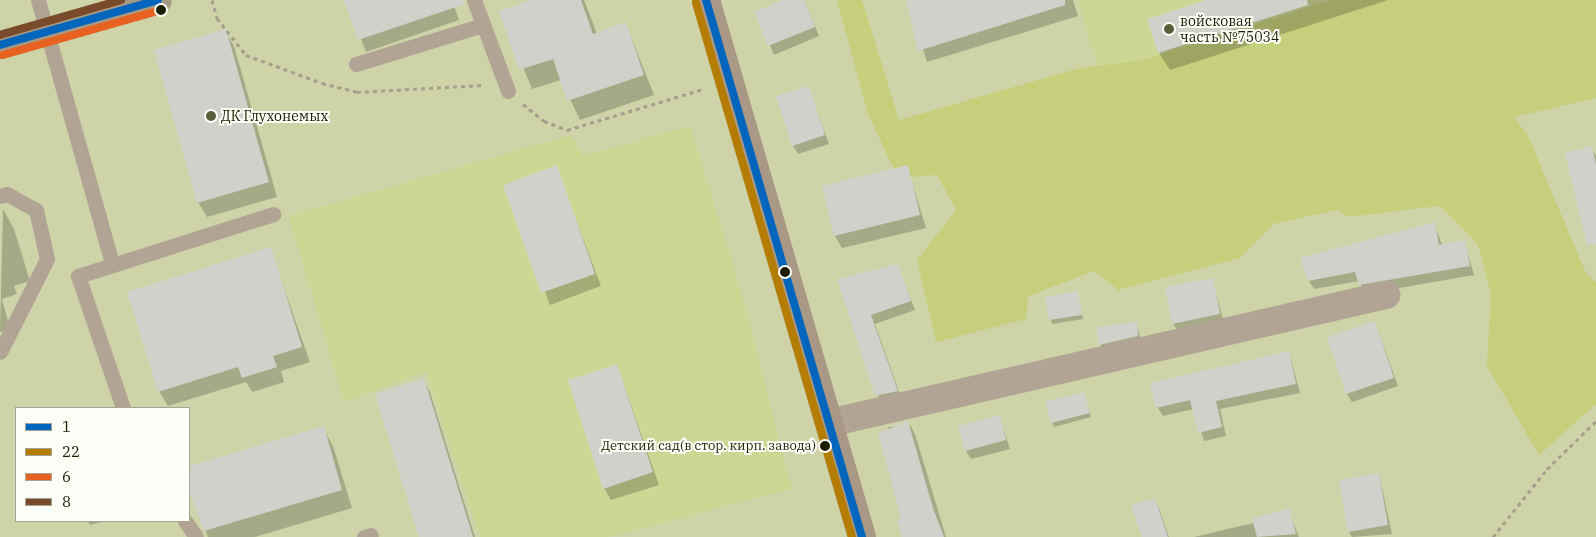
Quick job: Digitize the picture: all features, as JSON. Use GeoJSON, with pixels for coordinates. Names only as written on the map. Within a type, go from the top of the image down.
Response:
{"type":"FeatureCollection","features":[{"type":"Feature","properties":{"kind":"main road"},"geometry":{"type":"LineString","coordinates":[[0,45],[158,0]]}},
{"type":"Feature","properties":{"kind":"main road"},"geometry":{"type":"LineString","coordinates":[[706,0],[862,537]]}},
{"type":"Feature","properties":{"kind":"street"},"geometry":{"type":"LineString","coordinates":[[829,423],[1386,295]]}},
{"type":"Feature","properties":{"kind":"lane"},"geometry":{"type":"LineString","coordinates":[[38,0],[112,264]]}},
{"type":"Feature","properties":{"kind":"lane"},"geometry":{"type":"LineString","coordinates":[[474,0],[508,92]]}},
{"type":"Feature","properties":{"kind":"lane"},"geometry":{"type":"LineString","coordinates":[[356,64],[482,25]]}},
{"type":"Feature","properties":{"kind":"lane"},"geometry":{"type":"LineString","coordinates":[[0,196],[7,194],[36,210],[46,259],[0,352]]}},
{"type":"Feature","properties":{"kind":"lane"},"geometry":{"type":"LineString","coordinates":[[124,407],[78,276],[274,214]]}},
{"type":"Feature","properties":{"kind":"lane"},"geometry":{"type":"LineString","coordinates":[[186,522],[196,537]]}},
{"type":"Feature","properties":{"kind":"path"},"geometry":{"type":"LineString","coordinates":[[212,0],[217,18],[246,55],[322,83],[357,92],[420,92],[471,82],[508,92],[544,121],[567,130],[730,81]]}},
{"type":"Feature","properties":{"kind":"path"},"geometry":{"type":"LineString","coordinates":[[1493,537],[1547,469],[1596,421]]}},
{"type":"Feature","properties":{"kind":"shaded area"},"geometry":{"type":"Polygon","coordinates":[[[837,0],[862,0],[899,120],[1080,68],[1140,61],[1332,0],[1596,0],[1596,98],[1514,117],[1528,136],[1586,273],[1596,283],[1596,404],[1539,455],[1487,366],[1491,294],[1478,244],[1440,206],[1349,217],[1337,210],[1273,224],[1240,258],[1118,290],[1094,271],[1028,296],[1026,319],[936,342],[917,260],[956,210],[937,175],[898,178],[868,114],[837,0]]]}},
{"type":"Feature","properties":{"kind":"shaded area","name":"войсковая часть №75034"},"geometry":{"type":"Polygon","coordinates":[[[1078,0],[1343,0],[1158,59],[1098,68],[1078,0]]]}},
{"type":"Feature","properties":{"kind":"shaded area"},"geometry":{"type":"Polygon","coordinates":[[[690,126],[738,281],[792,489],[607,537],[480,537],[426,371],[344,402],[289,216],[572,135],[583,156],[690,126]]]}},
{"type":"Feature","properties":{"kind":"building"},"geometry":{"type":"Polygon","coordinates":[[[344,0],[464,0],[465,4],[358,40],[344,0]]]}},
{"type":"Feature","properties":{"kind":"building"},"geometry":{"type":"Polygon","coordinates":[[[532,0],[581,0],[593,34],[626,22],[644,75],[567,101],[553,59],[519,70],[499,11],[532,0]]]}},
{"type":"Feature","properties":{"kind":"building"},"geometry":{"type":"Polygon","coordinates":[[[783,0],[804,0],[815,27],[768,46],[754,12],[783,0]]]}},
{"type":"Feature","properties":{"kind":"building"},"geometry":{"type":"Polygon","coordinates":[[[906,0],[1065,0],[1065,5],[918,51],[906,0]]]}},
{"type":"Feature","properties":{"kind":"building"},"geometry":{"type":"Polygon","coordinates":[[[1206,0],[1307,0],[1308,5],[1158,53],[1147,19],[1206,0]]]}},
{"type":"Feature","properties":{"kind":"building","name":"ДК Глухонемых"},"geometry":{"type":"Polygon","coordinates":[[[226,29],[269,182],[197,203],[154,50],[226,29]]]}},
{"type":"Feature","properties":{"kind":"building"},"geometry":{"type":"Polygon","coordinates":[[[809,86],[825,135],[792,146],[776,96],[809,86]]]}},
{"type":"Feature","properties":{"kind":"building"},"geometry":{"type":"Polygon","coordinates":[[[1592,146],[1596,165],[1596,244],[1587,245],[1565,153],[1592,146]]]}},
{"type":"Feature","properties":{"kind":"building"},"geometry":{"type":"Polygon","coordinates":[[[557,165],[595,274],[541,293],[503,185],[557,165]]]}},
{"type":"Feature","properties":{"kind":"building"},"geometry":{"type":"Polygon","coordinates":[[[908,165],[920,215],[834,236],[822,186],[908,165]]]}},
{"type":"Feature","properties":{"kind":"building"},"geometry":{"type":"Polygon","coordinates":[[[1435,222],[1439,245],[1465,240],[1470,266],[1359,285],[1355,272],[1308,281],[1300,258],[1435,222]]]}},
{"type":"Feature","properties":{"kind":"building"},"geometry":{"type":"Polygon","coordinates":[[[271,247],[302,347],[273,356],[277,367],[242,378],[238,367],[158,392],[127,292],[271,247]]]}},
{"type":"Feature","properties":{"kind":"building"},"geometry":{"type":"Polygon","coordinates":[[[898,264],[911,301],[871,315],[898,391],[875,396],[837,279],[898,264]]]}},
{"type":"Feature","properties":{"kind":"building"},"geometry":{"type":"Polygon","coordinates":[[[1213,278],[1220,314],[1172,324],[1165,287],[1213,278]]]}},
{"type":"Feature","properties":{"kind":"building"},"geometry":{"type":"Polygon","coordinates":[[[1078,291],[1082,315],[1049,320],[1045,297],[1078,291]]]}},
{"type":"Feature","properties":{"kind":"building"},"geometry":{"type":"Polygon","coordinates":[[[1375,321],[1394,378],[1346,394],[1327,337],[1375,321]]]}},
{"type":"Feature","properties":{"kind":"building"},"geometry":{"type":"Polygon","coordinates":[[[1137,322],[1138,336],[1099,345],[1096,327],[1137,322]]]}},
{"type":"Feature","properties":{"kind":"building"},"geometry":{"type":"Polygon","coordinates":[[[1289,351],[1296,384],[1216,401],[1222,427],[1198,433],[1190,400],[1156,408],[1150,383],[1289,351]]]}},
{"type":"Feature","properties":{"kind":"building"},"geometry":{"type":"Polygon","coordinates":[[[617,364],[653,472],[603,489],[568,380],[617,364]]]}},
{"type":"Feature","properties":{"kind":"building"},"geometry":{"type":"Polygon","coordinates":[[[424,378],[473,537],[419,537],[375,394],[424,378]]]}},
{"type":"Feature","properties":{"kind":"building"},"geometry":{"type":"Polygon","coordinates":[[[1084,392],[1090,413],[1051,423],[1045,402],[1084,392]]]}},
{"type":"Feature","properties":{"kind":"building"},"geometry":{"type":"Polygon","coordinates":[[[1000,415],[1006,440],[965,451],[958,426],[1000,415]]]}},
{"type":"Feature","properties":{"kind":"building"},"geometry":{"type":"Polygon","coordinates":[[[908,421],[933,508],[944,537],[902,537],[897,520],[901,518],[878,433],[908,421]]]}},
{"type":"Feature","properties":{"kind":"building"},"geometry":{"type":"Polygon","coordinates":[[[324,426],[342,490],[204,531],[190,494],[190,466],[324,426]]]}},
{"type":"Feature","properties":{"kind":"building"},"geometry":{"type":"Polygon","coordinates":[[[1379,473],[1388,525],[1348,532],[1339,480],[1379,473]]]}},
{"type":"Feature","properties":{"kind":"building"},"geometry":{"type":"Polygon","coordinates":[[[1155,498],[1168,537],[1142,537],[1131,505],[1155,498]]]}},
{"type":"Feature","properties":{"kind":"building"},"geometry":{"type":"Polygon","coordinates":[[[1289,508],[1296,534],[1257,537],[1252,519],[1289,508]]]}},
{"type":"Feature","properties":{"kind":"transit line","name":"8"},"geometry":{"type":"LineString","coordinates":[[0,35],[121,0]]}},
{"type":"Feature","properties":{"kind":"transit line","name":"1"},"geometry":{"type":"LineString","coordinates":[[0,45],[158,0]]}},
{"type":"Feature","properties":{"kind":"transit line","name":"1"},"geometry":{"type":"LineString","coordinates":[[706,0],[862,537]]}},
{"type":"Feature","properties":{"kind":"transit line","name":"22"},"geometry":{"type":"LineString","coordinates":[[696,3],[852,537]]}},
{"type":"Feature","properties":{"kind":"transit line","name":"6"},"geometry":{"type":"LineString","coordinates":[[3,55],[161,10]]}},
{"type":"Feature","properties":{"kind":"place","name":"войсковая часть №75034"},"geometry":{"type":"Point","coordinates":[1169,29]}},
{"type":"Feature","properties":{"kind":"place","name":"ДК Глухонемых"},"geometry":{"type":"Point","coordinates":[211,116]}},
{"type":"Feature","properties":{"kind":"place","name":"Детский сад(в стор. кирп. завода)"},"geometry":{"type":"Point","coordinates":[825,446]}}]}
